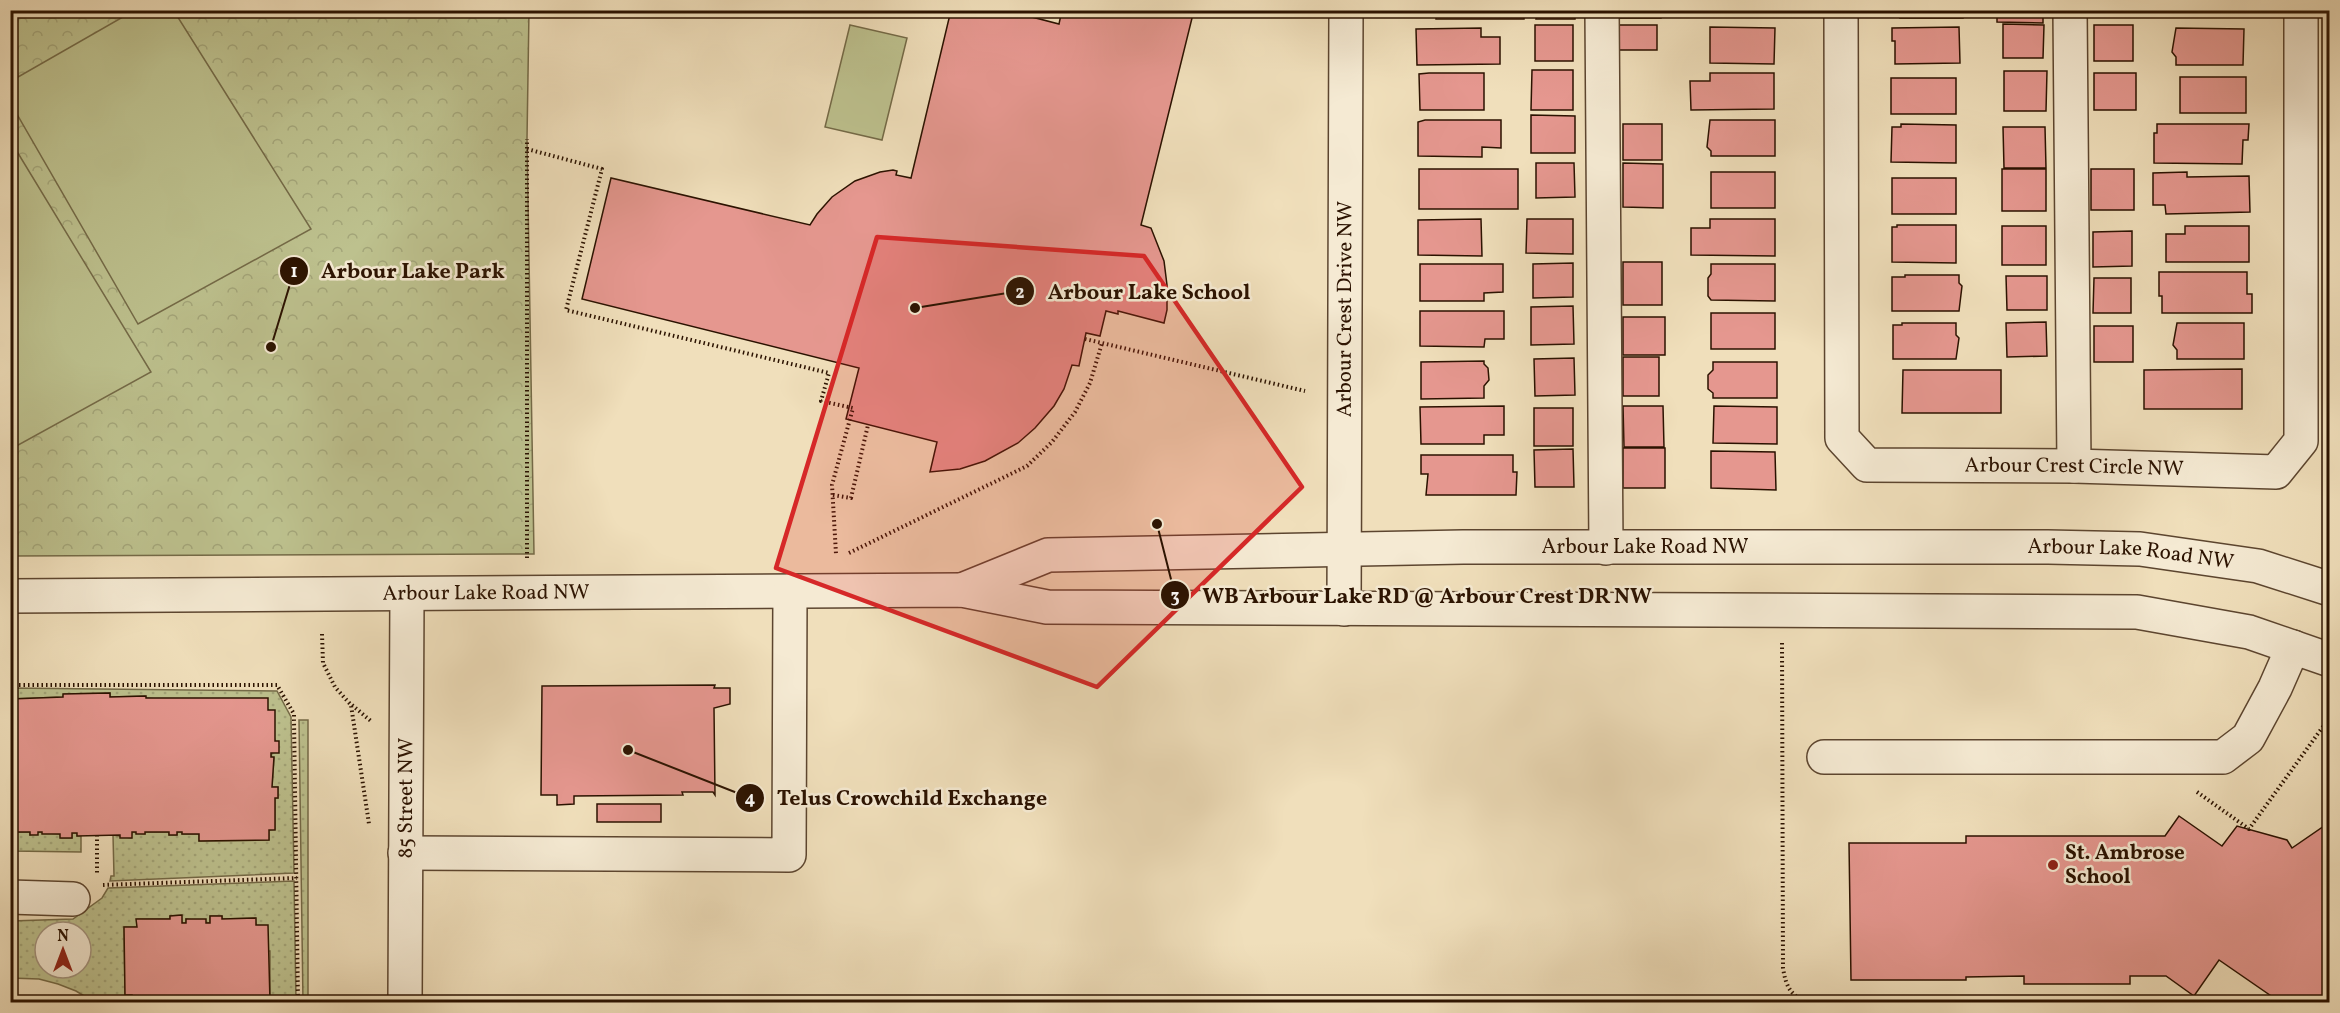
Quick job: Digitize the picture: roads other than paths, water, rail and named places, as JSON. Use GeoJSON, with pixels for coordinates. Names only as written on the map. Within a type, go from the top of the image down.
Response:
{"type":"FeatureCollection","features":[{"type":"Feature","properties":{"kind":"street","name":"Arbour Crest Drive NW"},"geometry":{"type":"LineString","coordinates":[[1344,609],[1346,10]]}},
{"type":"Feature","properties":{"kind":"street"},"geometry":{"type":"LineString","coordinates":[[1602,10],[1606,548]]}},
{"type":"Feature","properties":{"kind":"street","name":"Arbour Crest Circle NW"},"geometry":{"type":"LineString","coordinates":[[1841,10],[1842,438],[1867,465],[2074,466],[2276,472],[2301,441],[2301,10]]}},
{"type":"Feature","properties":{"kind":"street"},"geometry":{"type":"LineString","coordinates":[[2070,10],[2074,466]]}},
{"type":"Feature","properties":{"kind":"street","name":"Arbour Lake Road NW"},"geometry":{"type":"LineString","coordinates":[[962,590],[1048,555],[1463,547],[2140,549],[2258,566],[2330,589]]}},
{"type":"Feature","properties":{"kind":"street","name":"Arbour Lake Road NW"},"geometry":{"type":"LineString","coordinates":[[10,596],[962,590],[1047,607],[2137,612],[2249,632],[2330,660]]}},
{"type":"Feature","properties":{"kind":"street"},"geometry":{"type":"LineString","coordinates":[[405,854],[789,855],[790,591]]}},
{"type":"Feature","properties":{"kind":"street","name":"85 Street NW"},"geometry":{"type":"LineString","coordinates":[[405,1002],[407,594]]}},
{"type":"Feature","properties":{"kind":"street"},"geometry":{"type":"LineString","coordinates":[[1824,757],[2223,757],[2248,738],[2276,688],[2293,647]]}},
{"type":"Feature","properties":{"kind":"street"},"geometry":{"type":"LineString","coordinates":[[10,897],[85,892]]}},
{"type":"Feature","properties":{"kind":"place","name":"Arbour Lake School"},"geometry":{"type":"Point","coordinates":[915,308]}},
{"type":"Feature","properties":{"kind":"place","name":"Arbour Lake Park"},"geometry":{"type":"Point","coordinates":[271,347]}},
{"type":"Feature","properties":{"kind":"place","name":"WB Arbour Lake RD @ Arbour Crest DR NW"},"geometry":{"type":"Point","coordinates":[1157,524]}},
{"type":"Feature","properties":{"kind":"place","name":"Telus Crowchild Exchange"},"geometry":{"type":"Point","coordinates":[628,750]}},
{"type":"Feature","properties":{"kind":"place","name":"St. Ambrose School"},"geometry":{"type":"Point","coordinates":[2053,865]}}]}
